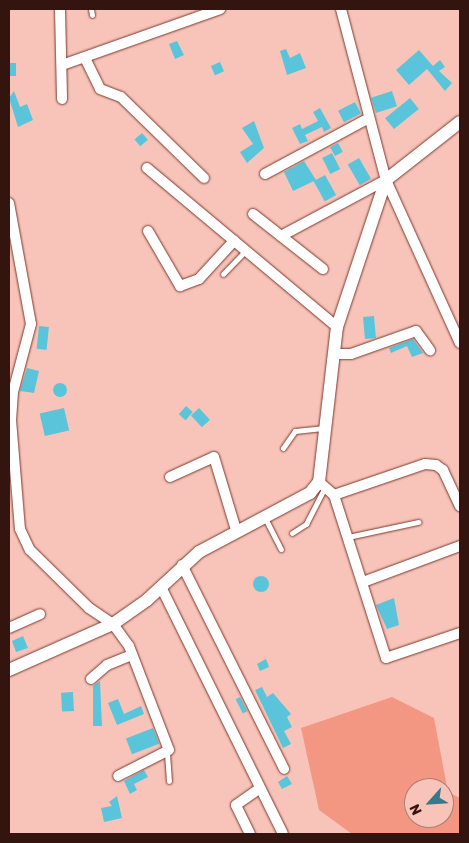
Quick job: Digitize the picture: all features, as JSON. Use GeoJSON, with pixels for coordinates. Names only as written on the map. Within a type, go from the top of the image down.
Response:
{"type":"FeatureCollection","features":[{"type":"Feature","properties":{"kind":"street"},"geometry":{"type":"LineString","coordinates":[[60,9],[62,99]]}},
{"type":"Feature","properties":{"kind":"street"},"geometry":{"type":"LineString","coordinates":[[62,65],[220,9]]}},
{"type":"Feature","properties":{"kind":"street"},"geometry":{"type":"LineString","coordinates":[[342,9],[386,180],[460,343]]}},
{"type":"Feature","properties":{"kind":"street"},"geometry":{"type":"LineString","coordinates":[[85,58],[100,89],[121,97],[204,178]]}},
{"type":"Feature","properties":{"kind":"street"},"geometry":{"type":"LineString","coordinates":[[265,174],[369,118]]}},
{"type":"Feature","properties":{"kind":"street"},"geometry":{"type":"LineString","coordinates":[[281,236],[386,180],[460,122]]}},
{"type":"Feature","properties":{"kind":"street"},"geometry":{"type":"LineString","coordinates":[[147,168],[337,327]]}},
{"type":"Feature","properties":{"kind":"street"},"geometry":{"type":"LineString","coordinates":[[322,485],[337,327],[386,180]]}},
{"type":"Feature","properties":{"kind":"street"},"geometry":{"type":"LineString","coordinates":[[9,203],[13,245],[31,324],[13,376],[10,420],[13,494],[20,529],[30,550],[89,608],[112,624],[132,656],[167,753],[118,776]]}},
{"type":"Feature","properties":{"kind":"street"},"geometry":{"type":"LineString","coordinates":[[253,214],[324,269]]}},
{"type":"Feature","properties":{"kind":"street"},"geometry":{"type":"LineString","coordinates":[[148,231],[180,286],[200,278],[234,241]]}},
{"type":"Feature","properties":{"kind":"street"},"geometry":{"type":"LineString","coordinates":[[334,354],[351,354],[416,331],[430,350]]}},
{"type":"Feature","properties":{"kind":"street"},"geometry":{"type":"LineString","coordinates":[[170,477],[214,457],[236,530]]}},
{"type":"Feature","properties":{"kind":"street"},"geometry":{"type":"LineString","coordinates":[[334,495],[425,464],[436,465],[443,470],[460,506]]}},
{"type":"Feature","properties":{"kind":"street"},"geometry":{"type":"LineString","coordinates":[[322,485],[334,495],[386,658],[460,633]]}},
{"type":"Feature","properties":{"kind":"street"},"geometry":{"type":"LineString","coordinates":[[9,669],[112,624],[161,587],[182,565],[236,530],[310,493],[322,485]]}},
{"type":"Feature","properties":{"kind":"street"},"geometry":{"type":"LineString","coordinates":[[363,582],[460,546]]}},
{"type":"Feature","properties":{"kind":"street"},"geometry":{"type":"LineString","coordinates":[[182,565],[284,769]]}},
{"type":"Feature","properties":{"kind":"street"},"geometry":{"type":"LineString","coordinates":[[161,587],[283,834]]}},
{"type":"Feature","properties":{"kind":"street"},"geometry":{"type":"LineString","coordinates":[[9,628],[40,614]]}},
{"type":"Feature","properties":{"kind":"street"},"geometry":{"type":"LineString","coordinates":[[92,679],[107,665],[132,656]]}},
{"type":"Feature","properties":{"kind":"street"},"geometry":{"type":"LineString","coordinates":[[250,834],[236,805],[260,788]]}},
{"type":"Feature","properties":{"kind":"lane"},"geometry":{"type":"LineString","coordinates":[[223,274],[245,251]]}},
{"type":"Feature","properties":{"kind":"lane"},"geometry":{"type":"LineString","coordinates":[[283,448],[295,430],[326,428]]}},
{"type":"Feature","properties":{"kind":"lane"},"geometry":{"type":"LineString","coordinates":[[292,533],[306,524],[322,485]]}},
{"type":"Feature","properties":{"kind":"lane"},"geometry":{"type":"LineString","coordinates":[[264,516],[281,549]]}},
{"type":"Feature","properties":{"kind":"lane"},"geometry":{"type":"LineString","coordinates":[[348,537],[418,522]]}},
{"type":"Feature","properties":{"kind":"lane"},"geometry":{"type":"LineString","coordinates":[[167,753],[169,781]]}},
{"type":"Feature","properties":{"kind":"shaded area"},"geometry":{"type":"Polygon","coordinates":[[[392,697],[434,718],[445,778],[404,778],[404,828],[454,828],[454,795],[460,798],[460,834],[352,834],[319,810],[301,728],[392,697]]]}},
{"type":"Feature","properties":{"kind":"building"},"geometry":{"type":"Polygon","coordinates":[[[177,41],[184,55],[175,59],[169,44],[177,41]]]}},
{"type":"Feature","properties":{"kind":"building"},"geometry":{"type":"Polygon","coordinates":[[[286,49],[290,58],[300,53],[306,68],[287,75],[280,51],[286,49]]]}},
{"type":"Feature","properties":{"kind":"building"},"geometry":{"type":"Polygon","coordinates":[[[419,50],[433,66],[440,60],[445,67],[439,71],[452,83],[445,91],[427,69],[409,85],[396,70],[419,50]]]}},
{"type":"Feature","properties":{"kind":"building"},"geometry":{"type":"Polygon","coordinates":[[[220,62],[224,71],[215,75],[211,66],[220,62]]]}},
{"type":"Feature","properties":{"kind":"building"},"geometry":{"type":"Polygon","coordinates":[[[9,63],[16,63],[16,76],[9,76],[9,63]]]}},
{"type":"Feature","properties":{"kind":"building"},"geometry":{"type":"Polygon","coordinates":[[[14,91],[20,107],[27,104],[33,120],[18,127],[9,98],[14,91]]]}},
{"type":"Feature","properties":{"kind":"building"},"geometry":{"type":"Polygon","coordinates":[[[392,91],[397,106],[376,113],[371,98],[392,91]]]}},
{"type":"Feature","properties":{"kind":"building"},"geometry":{"type":"Polygon","coordinates":[[[410,98],[419,109],[394,129],[385,118],[410,98]]]}},
{"type":"Feature","properties":{"kind":"building"},"geometry":{"type":"Polygon","coordinates":[[[355,102],[361,114],[344,122],[338,111],[355,102]]]}},
{"type":"Feature","properties":{"kind":"building"},"geometry":{"type":"Polygon","coordinates":[[[320,108],[331,128],[324,132],[322,127],[305,135],[308,141],[300,144],[292,128],[300,124],[302,129],[318,121],[313,112],[320,108]]]}},
{"type":"Feature","properties":{"kind":"building"},"geometry":{"type":"Polygon","coordinates":[[[254,121],[264,148],[247,163],[240,152],[253,144],[242,128],[254,121]]]}},
{"type":"Feature","properties":{"kind":"building"},"geometry":{"type":"Polygon","coordinates":[[[142,133],[148,140],[140,146],[134,140],[142,133]]]}},
{"type":"Feature","properties":{"kind":"building"},"geometry":{"type":"Polygon","coordinates":[[[338,143],[343,152],[335,156],[330,147],[338,143]]]}},
{"type":"Feature","properties":{"kind":"building"},"geometry":{"type":"Polygon","coordinates":[[[332,153],[340,169],[330,174],[322,158],[332,153]]]}},
{"type":"Feature","properties":{"kind":"building"},"geometry":{"type":"Polygon","coordinates":[[[359,158],[371,179],[360,185],[348,164],[359,158]]]}},
{"type":"Feature","properties":{"kind":"building"},"geometry":{"type":"Polygon","coordinates":[[[304,161],[316,180],[293,191],[284,172],[304,161]]]}},
{"type":"Feature","properties":{"kind":"building"},"geometry":{"type":"Polygon","coordinates":[[[325,175],[336,195],[325,201],[314,181],[325,175]]]}},
{"type":"Feature","properties":{"kind":"building"},"geometry":{"type":"Polygon","coordinates":[[[374,316],[376,338],[365,339],[363,317],[374,316]]]}},
{"type":"Feature","properties":{"kind":"building"},"geometry":{"type":"Polygon","coordinates":[[[39,326],[49,327],[47,350],[37,349],[39,326]]]}},
{"type":"Feature","properties":{"kind":"building"},"geometry":{"type":"Polygon","coordinates":[[[413,339],[423,353],[412,357],[407,346],[391,353],[389,348],[413,339]]]}},
{"type":"Feature","properties":{"kind":"building"},"geometry":{"type":"Polygon","coordinates":[[[27,368],[39,371],[34,393],[20,391],[27,368]]]}},
{"type":"Feature","properties":{"kind":"building"},"geometry":{"type":"Polygon","coordinates":[[[57,383],[63,383],[67,390],[63,397],[57,397],[53,393],[53,387],[57,383]]]}},
{"type":"Feature","properties":{"kind":"building"},"geometry":{"type":"Polygon","coordinates":[[[186,406],[193,412],[186,420],[179,414],[186,406]]]}},
{"type":"Feature","properties":{"kind":"building"},"geometry":{"type":"Polygon","coordinates":[[[64,408],[69,430],[45,436],[40,414],[64,408]]]}},
{"type":"Feature","properties":{"kind":"building"},"geometry":{"type":"Polygon","coordinates":[[[199,408],[210,420],[202,427],[191,416],[199,408]]]}},
{"type":"Feature","properties":{"kind":"building"},"geometry":{"type":"Polygon","coordinates":[[[261,576],[267,578],[269,584],[267,590],[261,592],[255,590],[253,584],[255,578],[261,576]]]}},
{"type":"Feature","properties":{"kind":"building"},"geometry":{"type":"Polygon","coordinates":[[[394,598],[399,625],[387,629],[376,605],[394,598]]]}},
{"type":"Feature","properties":{"kind":"building"},"geometry":{"type":"Polygon","coordinates":[[[23,636],[28,648],[16,652],[12,641],[23,636]]]}},
{"type":"Feature","properties":{"kind":"building"},"geometry":{"type":"Polygon","coordinates":[[[266,659],[269,667],[260,671],[257,664],[266,659]]]}},
{"type":"Feature","properties":{"kind":"building"},"geometry":{"type":"Polygon","coordinates":[[[100,681],[102,726],[93,726],[93,686],[100,681]]]}},
{"type":"Feature","properties":{"kind":"building"},"geometry":{"type":"Polygon","coordinates":[[[262,687],[267,697],[273,693],[291,714],[287,717],[292,727],[284,731],[291,744],[283,748],[255,690],[262,687]]]}},
{"type":"Feature","properties":{"kind":"building"},"geometry":{"type":"Polygon","coordinates":[[[73,692],[74,711],[62,712],[61,693],[73,692]]]}},
{"type":"Feature","properties":{"kind":"building"},"geometry":{"type":"Polygon","coordinates":[[[240,697],[247,711],[243,714],[236,699],[240,697]]]}},
{"type":"Feature","properties":{"kind":"building"},"geometry":{"type":"Polygon","coordinates":[[[118,699],[124,714],[141,706],[144,714],[117,725],[108,703],[118,699]]]}},
{"type":"Feature","properties":{"kind":"building"},"geometry":{"type":"Polygon","coordinates":[[[153,728],[159,744],[132,754],[126,738],[153,728]]]}},
{"type":"Feature","properties":{"kind":"building"},"geometry":{"type":"Polygon","coordinates":[[[144,770],[148,777],[134,784],[137,790],[130,794],[124,781],[144,770]]]}},
{"type":"Feature","properties":{"kind":"building"},"geometry":{"type":"Polygon","coordinates":[[[287,776],[292,784],[282,789],[278,782],[287,776]]]}},
{"type":"Feature","properties":{"kind":"building"},"geometry":{"type":"Polygon","coordinates":[[[117,796],[122,818],[104,822],[101,808],[112,806],[109,802],[117,796]]]}}]}
